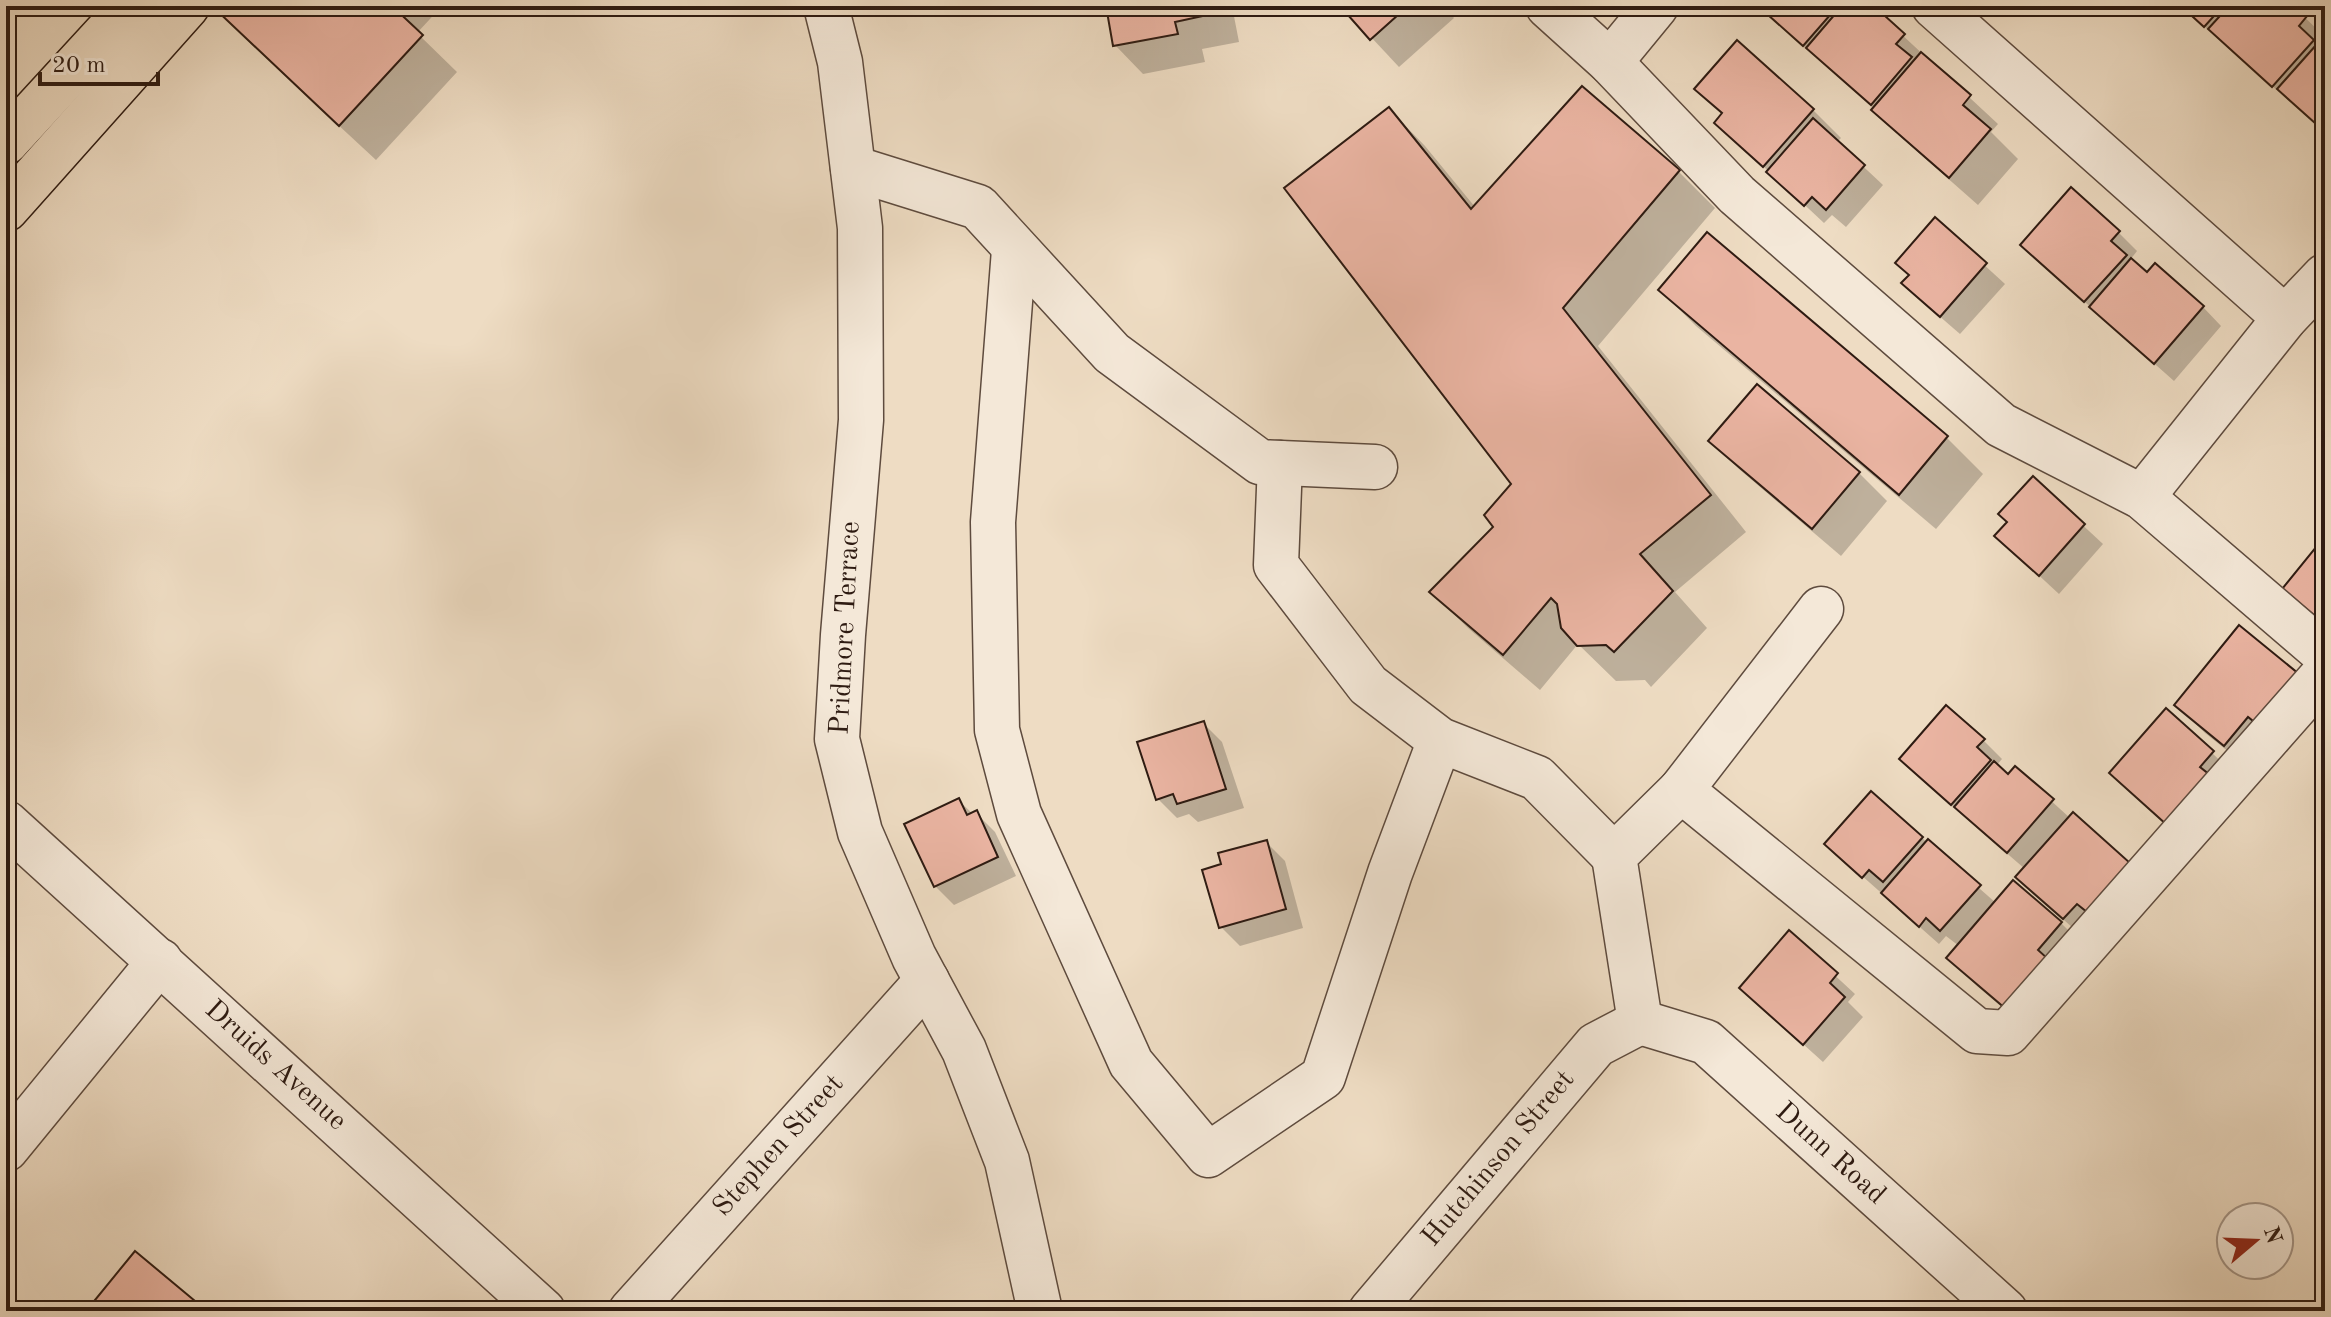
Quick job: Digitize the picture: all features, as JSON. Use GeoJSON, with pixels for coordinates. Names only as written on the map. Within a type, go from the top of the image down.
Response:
{"type":"FeatureCollection","features":[{"type":"Feature","properties":{"kind":"main road"},"geometry":{"type":"LineString","coordinates":[[6,142],[131,6]]}},
{"type":"Feature","properties":{"kind":"main road"},"geometry":{"type":"LineString","coordinates":[[6,209],[187,6]]}},
{"type":"Feature","properties":{"kind":"street","name":"Pridmore Terrace"},"geometry":{"type":"LineString","coordinates":[[826,6],[840,62],[860,228],[861,420],[837,739],[860,832],[914,957],[964,1050],[1007,1161],[1040,1311]]}},
{"type":"Feature","properties":{"kind":"street"},"geometry":{"type":"LineString","coordinates":[[1548,6],[1610,62],[1737,195],[2001,425],[2142,497],[2325,654]]}},
{"type":"Feature","properties":{"kind":"street"},"geometry":{"type":"LineString","coordinates":[[1610,62],[1656,6]]}},
{"type":"Feature","properties":{"kind":"street"},"geometry":{"type":"LineString","coordinates":[[1943,9],[2285,318]]}},
{"type":"Feature","properties":{"kind":"street"},"geometry":{"type":"LineString","coordinates":[[853,168],[978,207],[1014,250],[1112,353],[1260,462],[1375,467]]}},
{"type":"Feature","properties":{"kind":"street"},"geometry":{"type":"LineString","coordinates":[[1014,250],[993,522],[997,730],[1019,814],[1131,1063],[1208,1155],[1323,1077],[1390,873],[1440,740]]}},
{"type":"Feature","properties":{"kind":"street"},"geometry":{"type":"LineString","coordinates":[[2142,497],[2285,318],[2325,276]]}},
{"type":"Feature","properties":{"kind":"street"},"geometry":{"type":"LineString","coordinates":[[1280,463],[1276,565],[1368,685],[1440,740],[1537,778],[1614,856],[1640,1022]]}},
{"type":"Feature","properties":{"kind":"street"},"geometry":{"type":"LineString","coordinates":[[1614,856],[1681,790],[1821,609]]}},
{"type":"Feature","properties":{"kind":"street"},"geometry":{"type":"LineString","coordinates":[[1681,790],[1977,1031],[2008,1033],[2325,673]]}},
{"type":"Feature","properties":{"kind":"street","name":"Druids Avenue"},"geometry":{"type":"LineString","coordinates":[[6,823],[543,1311]]}},
{"type":"Feature","properties":{"kind":"street"},"geometry":{"type":"LineString","coordinates":[[6,1149],[160,961]]}},
{"type":"Feature","properties":{"kind":"street","name":"Stephen Street"},"geometry":{"type":"LineString","coordinates":[[631,1311],[927,981]]}},
{"type":"Feature","properties":{"kind":"street","name":"Hutchinson Street"},"geometry":{"type":"LineString","coordinates":[[1371,1311],[1596,1045],[1640,1022]]}},
{"type":"Feature","properties":{"kind":"street","name":"Dunn Road"},"geometry":{"type":"LineString","coordinates":[[1640,1022],[1706,1042],[2005,1311]]}},
{"type":"Feature","properties":{"kind":"building"},"geometry":{"type":"Polygon","coordinates":[[[212,6],[392,6],[423,35],[339,126],[212,6]]]}},
{"type":"Feature","properties":{"kind":"building"},"geometry":{"type":"Polygon","coordinates":[[[1106,6],[1210,6],[1212,14],[1175,22],[1178,34],[1113,46],[1106,6]]]}},
{"type":"Feature","properties":{"kind":"building"},"geometry":{"type":"Polygon","coordinates":[[[1340,6],[1408,6],[1370,40],[1340,6]]]}},
{"type":"Feature","properties":{"kind":"building"},"geometry":{"type":"Polygon","coordinates":[[[1758,6],[1838,6],[1803,46],[1758,6]]]}},
{"type":"Feature","properties":{"kind":"building"},"geometry":{"type":"Polygon","coordinates":[[[1842,6],[1874,6],[1905,34],[1896,44],[1912,57],[1871,105],[1806,48],[1842,6]]]}},
{"type":"Feature","properties":{"kind":"building"},"geometry":{"type":"Polygon","coordinates":[[[2181,6],[2223,6],[2204,27],[2181,6]]]}},
{"type":"Feature","properties":{"kind":"building"},"geometry":{"type":"Polygon","coordinates":[[[2229,6],[2296,6],[2307,16],[2299,26],[2314,40],[2272,87],[2208,29],[2229,6]]]}},
{"type":"Feature","properties":{"kind":"building"},"geometry":{"type":"Polygon","coordinates":[[[1737,40],[1814,109],[1763,167],[1714,123],[1722,113],[1694,89],[1737,40]]]}},
{"type":"Feature","properties":{"kind":"building"},"geometry":{"type":"Polygon","coordinates":[[[2317,44],[2325,51],[2325,132],[2277,89],[2317,44]]]}},
{"type":"Feature","properties":{"kind":"building"},"geometry":{"type":"Polygon","coordinates":[[[1921,52],[1971,95],[1963,105],[1991,129],[1949,178],[1871,110],[1921,52]]]}},
{"type":"Feature","properties":{"kind":"building"},"geometry":{"type":"Polygon","coordinates":[[[1582,86],[1680,170],[1563,308],[1711,495],[1640,554],[1673,591],[1614,652],[1606,645],[1577,646],[1561,628],[1557,604],[1551,598],[1503,655],[1429,592],[1493,527],[1484,515],[1511,484],[1284,188],[1389,107],[1471,209],[1582,86]]]}},
{"type":"Feature","properties":{"kind":"building"},"geometry":{"type":"Polygon","coordinates":[[[1813,118],[1865,165],[1826,210],[1812,197],[1804,206],[1766,172],[1813,118]]]}},
{"type":"Feature","properties":{"kind":"building"},"geometry":{"type":"Polygon","coordinates":[[[2071,187],[2120,231],[2111,241],[2127,255],[2084,302],[2020,245],[2071,187]]]}},
{"type":"Feature","properties":{"kind":"building"},"geometry":{"type":"Polygon","coordinates":[[[1935,217],[1987,263],[1940,317],[1901,283],[1909,275],[1895,263],[1935,217]]]}},
{"type":"Feature","properties":{"kind":"building"},"geometry":{"type":"Polygon","coordinates":[[[1707,232],[1948,436],[1899,495],[1658,290],[1707,232]]]}},
{"type":"Feature","properties":{"kind":"building"},"geometry":{"type":"Polygon","coordinates":[[[2131,258],[2147,272],[2155,263],[2204,306],[2154,364],[2089,307],[2131,258]]]}},
{"type":"Feature","properties":{"kind":"building"},"geometry":{"type":"Polygon","coordinates":[[[1757,384],[1860,472],[1812,529],[1708,441],[1757,384]]]}},
{"type":"Feature","properties":{"kind":"building"},"geometry":{"type":"Polygon","coordinates":[[[2033,476],[2085,524],[2039,576],[1994,536],[2007,522],[1998,514],[2033,476]]]}},
{"type":"Feature","properties":{"kind":"building"},"geometry":{"type":"Polygon","coordinates":[[[2325,536],[2325,624],[2282,589],[2325,536]]]}},
{"type":"Feature","properties":{"kind":"building"},"geometry":{"type":"Polygon","coordinates":[[[2239,625],[2299,674],[2258,725],[2248,717],[2224,746],[2174,705],[2239,625]]]}},
{"type":"Feature","properties":{"kind":"building"},"geometry":{"type":"Polygon","coordinates":[[[1946,705],[1985,739],[1977,747],[1991,760],[1951,805],[1899,759],[1946,705]]]}},
{"type":"Feature","properties":{"kind":"building"},"geometry":{"type":"Polygon","coordinates":[[[2166,708],[2214,751],[2200,767],[2210,775],[2167,825],[2109,773],[2166,708]]]}},
{"type":"Feature","properties":{"kind":"building"},"geometry":{"type":"Polygon","coordinates":[[[1204,721],[1226,789],[1177,804],[1173,794],[1156,800],[1137,742],[1204,721]]]}},
{"type":"Feature","properties":{"kind":"building"},"geometry":{"type":"Polygon","coordinates":[[[1994,761],[2008,774],[2015,766],[2054,799],[2007,853],[1954,807],[1994,761]]]}},
{"type":"Feature","properties":{"kind":"building"},"geometry":{"type":"Polygon","coordinates":[[[1871,791],[1923,837],[1883,882],[1869,870],[1862,878],[1824,844],[1871,791]]]}},
{"type":"Feature","properties":{"kind":"building"},"geometry":{"type":"Polygon","coordinates":[[[959,798],[967,815],[977,810],[998,857],[934,887],[904,824],[959,798]]]}},
{"type":"Feature","properties":{"kind":"building"},"geometry":{"type":"Polygon","coordinates":[[[2073,812],[2130,863],[2087,912],[2077,904],[2063,919],[2015,877],[2073,812]]]}},
{"type":"Feature","properties":{"kind":"building"},"geometry":{"type":"Polygon","coordinates":[[[1928,839],[1981,885],[1940,931],[1926,918],[1919,927],[1881,893],[1928,839]]]}},
{"type":"Feature","properties":{"kind":"building"},"geometry":{"type":"Polygon","coordinates":[[[1267,840],[1286,909],[1219,928],[1202,870],[1221,864],[1218,853],[1267,840]]]}},
{"type":"Feature","properties":{"kind":"building"},"geometry":{"type":"Polygon","coordinates":[[[2013,880],[2062,922],[2038,950],[2048,959],[2006,1009],[1946,958],[2013,880]]]}},
{"type":"Feature","properties":{"kind":"building"},"geometry":{"type":"Polygon","coordinates":[[[1789,930],[1838,973],[1830,983],[1845,997],[1803,1045],[1739,988],[1789,930]]]}},
{"type":"Feature","properties":{"kind":"building"},"geometry":{"type":"Polygon","coordinates":[[[135,1251],[207,1311],[86,1311],[135,1251]]]}}]}
